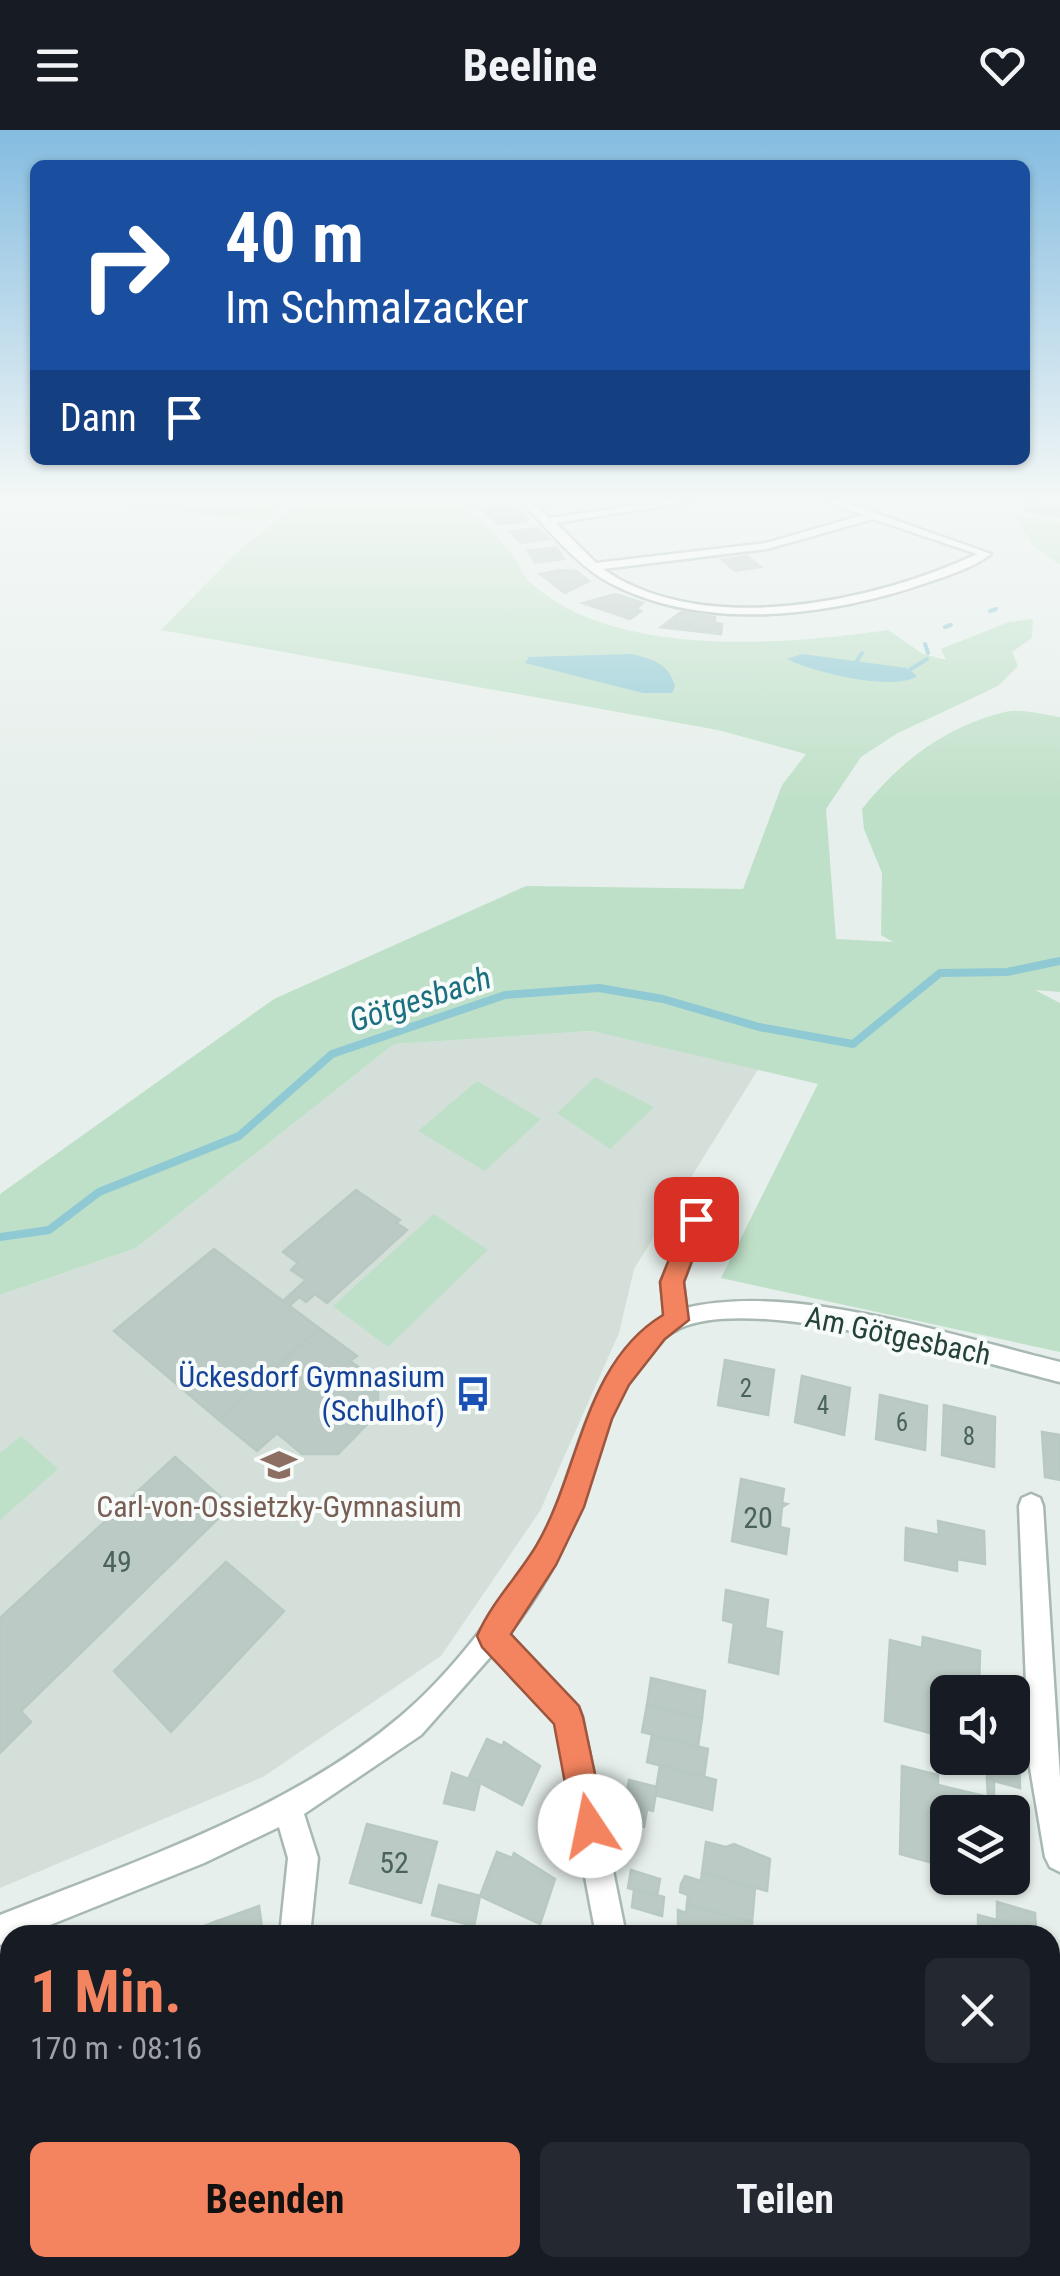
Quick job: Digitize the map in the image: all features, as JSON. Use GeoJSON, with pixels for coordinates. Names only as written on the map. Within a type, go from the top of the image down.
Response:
{"type":"FeatureCollection","features":[{"type":"Feature","properties":{"kind":"street"},"geometry":{"type":"LineString","coordinates":[[670,601],[758,610],[810,601]]}},
{"type":"Feature","properties":{"kind":"street"},"geometry":{"type":"LineString","coordinates":[[12,1925],[288,1810],[419,1719],[492,1636],[546,1555],[574,1498],[600,1417],[620,1377],[656,1332],[676,1320],[672,1282],[696,1219]]}},
{"type":"Feature","properties":{"kind":"street","name":"Am Götgesbach"},"geometry":{"type":"LineString","coordinates":[[676,1320],[716,1311],[808,1314],[1060,1372]]}},
{"type":"Feature","properties":{"kind":"street"},"geometry":{"type":"LineString","coordinates":[[1030,1506],[1043,1762],[1060,1857]]}},
{"type":"Feature","properties":{"kind":"street"},"geometry":{"type":"LineString","coordinates":[[492,1636],[568,1717],[609,1925]]}},
{"type":"Feature","properties":{"kind":"street"},"geometry":{"type":"LineString","coordinates":[[288,1810],[303,1858],[296,1925]]}},
{"type":"Feature","properties":{"kind":"shaded area","name":"Carl-von-Ossietzky-Gymnasium"},"geometry":{"type":"Polygon","coordinates":[[[592,1031],[759,1068],[634,1269],[619,1333],[540,1511],[441,1656],[263,1777],[0,1888],[0,1295],[136,1248],[394,1044],[592,1031]]]}},
{"type":"Feature","properties":{"kind":"green space"},"geometry":{"type":"Polygon","coordinates":[[[189,601],[557,601],[604,623],[650,635],[700,640],[800,640],[888,630],[923,654],[946,660],[941,649],[1009,622],[1033,619],[1032,638],[1012,652],[1018,666],[998,686],[896,734],[861,757],[826,809],[836,939],[893,942],[881,935],[882,873],[864,829],[862,809],[908,761],[963,726],[1011,711],[1060,717],[1060,992],[1035,990],[1060,1003],[1060,1352],[721,1278],[818,1084],[592,1031],[394,1044],[136,1248],[0,1295],[0,1194],[274,999],[526,886],[743,889],[782,785],[806,754],[718,730],[161,630],[189,601]]]}},
{"type":"Feature","properties":{"kind":"green space"},"geometry":{"type":"Polygon","coordinates":[[[595,1077],[654,1107],[610,1149],[557,1113],[595,1077]]]}},
{"type":"Feature","properties":{"kind":"green space"},"geometry":{"type":"Polygon","coordinates":[[[477,1081],[541,1119],[485,1171],[418,1131],[477,1081]]]}},
{"type":"Feature","properties":{"kind":"green space"},"geometry":{"type":"Polygon","coordinates":[[[434,1214],[488,1250],[388,1347],[333,1306],[434,1214]]]}},
{"type":"Feature","properties":{"kind":"green space"},"geometry":{"type":"Polygon","coordinates":[[[21,1436],[58,1469],[0,1520],[0,1453],[21,1436]]]}},
{"type":"Feature","properties":{"kind":"water"},"geometry":{"type":"Polygon","coordinates":[[[632,654],[664,667],[675,686],[672,693],[643,693],[525,663],[529,657],[632,654]]]}},
{"type":"Feature","properties":{"kind":"water"},"geometry":{"type":"Polygon","coordinates":[[[802,654],[907,668],[917,676],[891,682],[873,681],[833,674],[787,659],[802,654]]]}},
{"type":"Feature","properties":{"kind":"building"},"geometry":{"type":"Polygon","coordinates":[[[583,603],[643,603],[636,609],[641,611],[630,619],[583,603]]]}},
{"type":"Feature","properties":{"kind":"building"},"geometry":{"type":"Polygon","coordinates":[[[681,612],[715,617],[715,623],[722,624],[721,634],[661,627],[681,612]]]}},
{"type":"Feature","properties":{"kind":"building"},"geometry":{"type":"Polygon","coordinates":[[[356,1190],[400,1220],[396,1223],[407,1230],[327,1303],[315,1294],[306,1302],[299,1297],[289,1306],[283,1301],[306,1280],[291,1270],[298,1263],[283,1252],[356,1190]]]}},
{"type":"Feature","properties":{"kind":"building"},"geometry":{"type":"Polygon","coordinates":[[[214,1249],[319,1328],[219,1420],[114,1331],[214,1249]]]}},
{"type":"Feature","properties":{"kind":"building"},"geometry":{"type":"Polygon","coordinates":[[[319,1328],[357,1356],[350,1361],[378,1381],[378,1413],[338,1454],[302,1454],[277,1433],[257,1451],[219,1420],[319,1328]]]}},
{"type":"Feature","properties":{"kind":"building"},"geometry":{"type":"Polygon","coordinates":[[[725,1360],[774,1370],[768,1415],[718,1405],[725,1360]]]}},
{"type":"Feature","properties":{"kind":"building"},"geometry":{"type":"Polygon","coordinates":[[[802,1376],[850,1388],[844,1435],[795,1422],[802,1376]]]}},
{"type":"Feature","properties":{"kind":"building"},"geometry":{"type":"Polygon","coordinates":[[[880,1395],[927,1406],[925,1450],[876,1439],[880,1395]]]}},
{"type":"Feature","properties":{"kind":"building"},"geometry":{"type":"Polygon","coordinates":[[[944,1405],[995,1417],[994,1467],[942,1455],[944,1405]]]}},
{"type":"Feature","properties":{"kind":"building"},"geometry":{"type":"Polygon","coordinates":[[[1042,1432],[1060,1435],[1060,1480],[1045,1477],[1042,1432]]]}},
{"type":"Feature","properties":{"kind":"building"},"geometry":{"type":"Polygon","coordinates":[[[175,1457],[231,1506],[21,1711],[31,1722],[0,1753],[0,1618],[175,1457]]]}},
{"type":"Feature","properties":{"kind":"building"},"geometry":{"type":"Polygon","coordinates":[[[741,1479],[784,1489],[782,1503],[787,1504],[782,1507],[780,1527],[789,1529],[786,1554],[732,1541],[741,1479]]]}},
{"type":"Feature","properties":{"kind":"building"},"geometry":{"type":"Polygon","coordinates":[[[938,1521],[984,1531],[985,1564],[957,1559],[957,1571],[905,1560],[906,1528],[939,1535],[938,1521]]]}},
{"type":"Feature","properties":{"kind":"building"},"geometry":{"type":"Polygon","coordinates":[[[226,1562],[284,1611],[171,1732],[114,1671],[226,1562]]]}},
{"type":"Feature","properties":{"kind":"building"},"geometry":{"type":"Polygon","coordinates":[[[726,1590],[768,1600],[765,1628],[782,1632],[778,1674],[729,1662],[734,1623],[723,1620],[726,1590]]]}},
{"type":"Feature","properties":{"kind":"building"},"geometry":{"type":"Polygon","coordinates":[[[923,1637],[980,1651],[979,1675],[930,1675],[930,1733],[885,1721],[890,1640],[922,1648],[923,1637]]]}},
{"type":"Feature","properties":{"kind":"building"},"geometry":{"type":"Polygon","coordinates":[[[651,1678],[705,1691],[702,1718],[647,1705],[651,1678]]]}},
{"type":"Feature","properties":{"kind":"building"},"geometry":{"type":"Polygon","coordinates":[[[647,1705],[702,1718],[698,1746],[642,1732],[647,1705]]]}},
{"type":"Feature","properties":{"kind":"building"},"geometry":{"type":"Polygon","coordinates":[[[652,1735],[708,1749],[704,1777],[647,1762],[652,1735]]]}},
{"type":"Feature","properties":{"kind":"building"},"geometry":{"type":"Polygon","coordinates":[[[487,1739],[502,1746],[504,1742],[540,1766],[522,1805],[469,1777],[487,1739]]]}},
{"type":"Feature","properties":{"kind":"building"},"geometry":{"type":"Polygon","coordinates":[[[660,1765],[716,1780],[712,1810],[655,1795],[660,1765]]]}},
{"type":"Feature","properties":{"kind":"building"},"geometry":{"type":"Polygon","coordinates":[[[902,1766],[938,1775],[938,1785],[980,1795],[930,1795],[930,1862],[900,1854],[902,1766]]]}},
{"type":"Feature","properties":{"kind":"building"},"geometry":{"type":"Polygon","coordinates":[[[452,1773],[480,1783],[474,1810],[444,1803],[452,1773]]]}},
{"type":"Feature","properties":{"kind":"building"},"geometry":{"type":"Polygon","coordinates":[[[987,1775],[1020,1775],[1020,1788],[987,1779],[987,1775]]]}},
{"type":"Feature","properties":{"kind":"building"},"geometry":{"type":"Polygon","coordinates":[[[987,1779],[994,1780],[994,1795],[988,1795],[987,1779]]]}},
{"type":"Feature","properties":{"kind":"building"},"geometry":{"type":"Polygon","coordinates":[[[629,1780],[657,1787],[653,1811],[625,1804],[629,1780]]]}},
{"type":"Feature","properties":{"kind":"building"},"geometry":{"type":"Polygon","coordinates":[[[617,1802],[647,1810],[644,1827],[614,1819],[617,1802]]]}},
{"type":"Feature","properties":{"kind":"building"},"geometry":{"type":"Polygon","coordinates":[[[367,1824],[437,1842],[421,1903],[350,1883],[367,1824]]]}},
{"type":"Feature","properties":{"kind":"building"},"geometry":{"type":"Polygon","coordinates":[[[706,1842],[726,1847],[734,1844],[770,1859],[767,1891],[702,1873],[706,1842]]]}},
{"type":"Feature","properties":{"kind":"building"},"geometry":{"type":"Polygon","coordinates":[[[497,1852],[512,1858],[514,1853],[555,1879],[540,1924],[480,1896],[497,1852]]]}},
{"type":"Feature","properties":{"kind":"building"},"geometry":{"type":"Polygon","coordinates":[[[631,1870],[660,1879],[657,1896],[628,1888],[631,1870]]]}},
{"type":"Feature","properties":{"kind":"building"},"geometry":{"type":"Polygon","coordinates":[[[702,1873],[755,1888],[752,1922],[687,1904],[688,1895],[680,1892],[681,1884],[685,1876],[701,1881],[702,1873]]]}},
{"type":"Feature","properties":{"kind":"building"},"geometry":{"type":"Polygon","coordinates":[[[439,1885],[480,1896],[474,1925],[432,1915],[439,1885]]]}},
{"type":"Feature","properties":{"kind":"building"},"geometry":{"type":"Polygon","coordinates":[[[634,1890],[664,1897],[662,1916],[632,1907],[634,1890]]]}},
{"type":"Feature","properties":{"kind":"building"},"geometry":{"type":"Polygon","coordinates":[[[997,1902],[1035,1913],[1036,1925],[1016,1925],[997,1920],[997,1902]]]}},
{"type":"Feature","properties":{"kind":"building"},"geometry":{"type":"Polygon","coordinates":[[[687,1904],[752,1925],[678,1925],[678,1910],[686,1913],[687,1904]]]}},
{"type":"Feature","properties":{"kind":"building"},"geometry":{"type":"Polygon","coordinates":[[[259,1906],[262,1925],[217,1925],[217,1921],[259,1906]]]}},
{"type":"Feature","properties":{"kind":"building"},"geometry":{"type":"Polygon","coordinates":[[[978,1915],[1017,1925],[978,1925],[978,1915]]]}},
{"type":"Feature","properties":{"kind":"waterway"},"geometry":{"type":"LineString","coordinates":[[990,611],[996,609]]}},
{"type":"Feature","properties":{"kind":"waterway"},"geometry":{"type":"LineString","coordinates":[[945,627],[951,625]]}},
{"type":"Feature","properties":{"kind":"waterway"},"geometry":{"type":"LineString","coordinates":[[925,644],[928,653]]}},
{"type":"Feature","properties":{"kind":"waterway"},"geometry":{"type":"LineString","coordinates":[[857,661],[862,653]]}},
{"type":"Feature","properties":{"kind":"waterway"},"geometry":{"type":"LineString","coordinates":[[911,669],[927,659]]}},
{"type":"Feature","properties":{"kind":"waterway","name":"Götgesbach"},"geometry":{"type":"LineString","coordinates":[[0,1237],[49,1230],[99,1192],[239,1136],[332,1054],[505,995],[599,988],[663,999],[759,1027],[853,1044],[940,973],[1007,972],[1060,961],[1055,962]]}},
{"type":"Feature","properties":{"kind":"place","name":"Ückesdorf Gymnasium (Schulhof)"},"geometry":{"type":"Point","coordinates":[473,1394]}},
{"type":"Feature","properties":{"kind":"place","name":"Carl-von-Ossietzky-Gymnasium"},"geometry":{"type":"Point","coordinates":[279,1465]}},
{"type":"Feature","properties":{"kind":"route"},"geometry":{"type":"LineString","coordinates":[[590,1826],[568,1717],[492,1636],[546,1555],[574,1498],[600,1417],[620,1377],[656,1332],[676,1320],[672,1282],[696,1219]]}}]}
